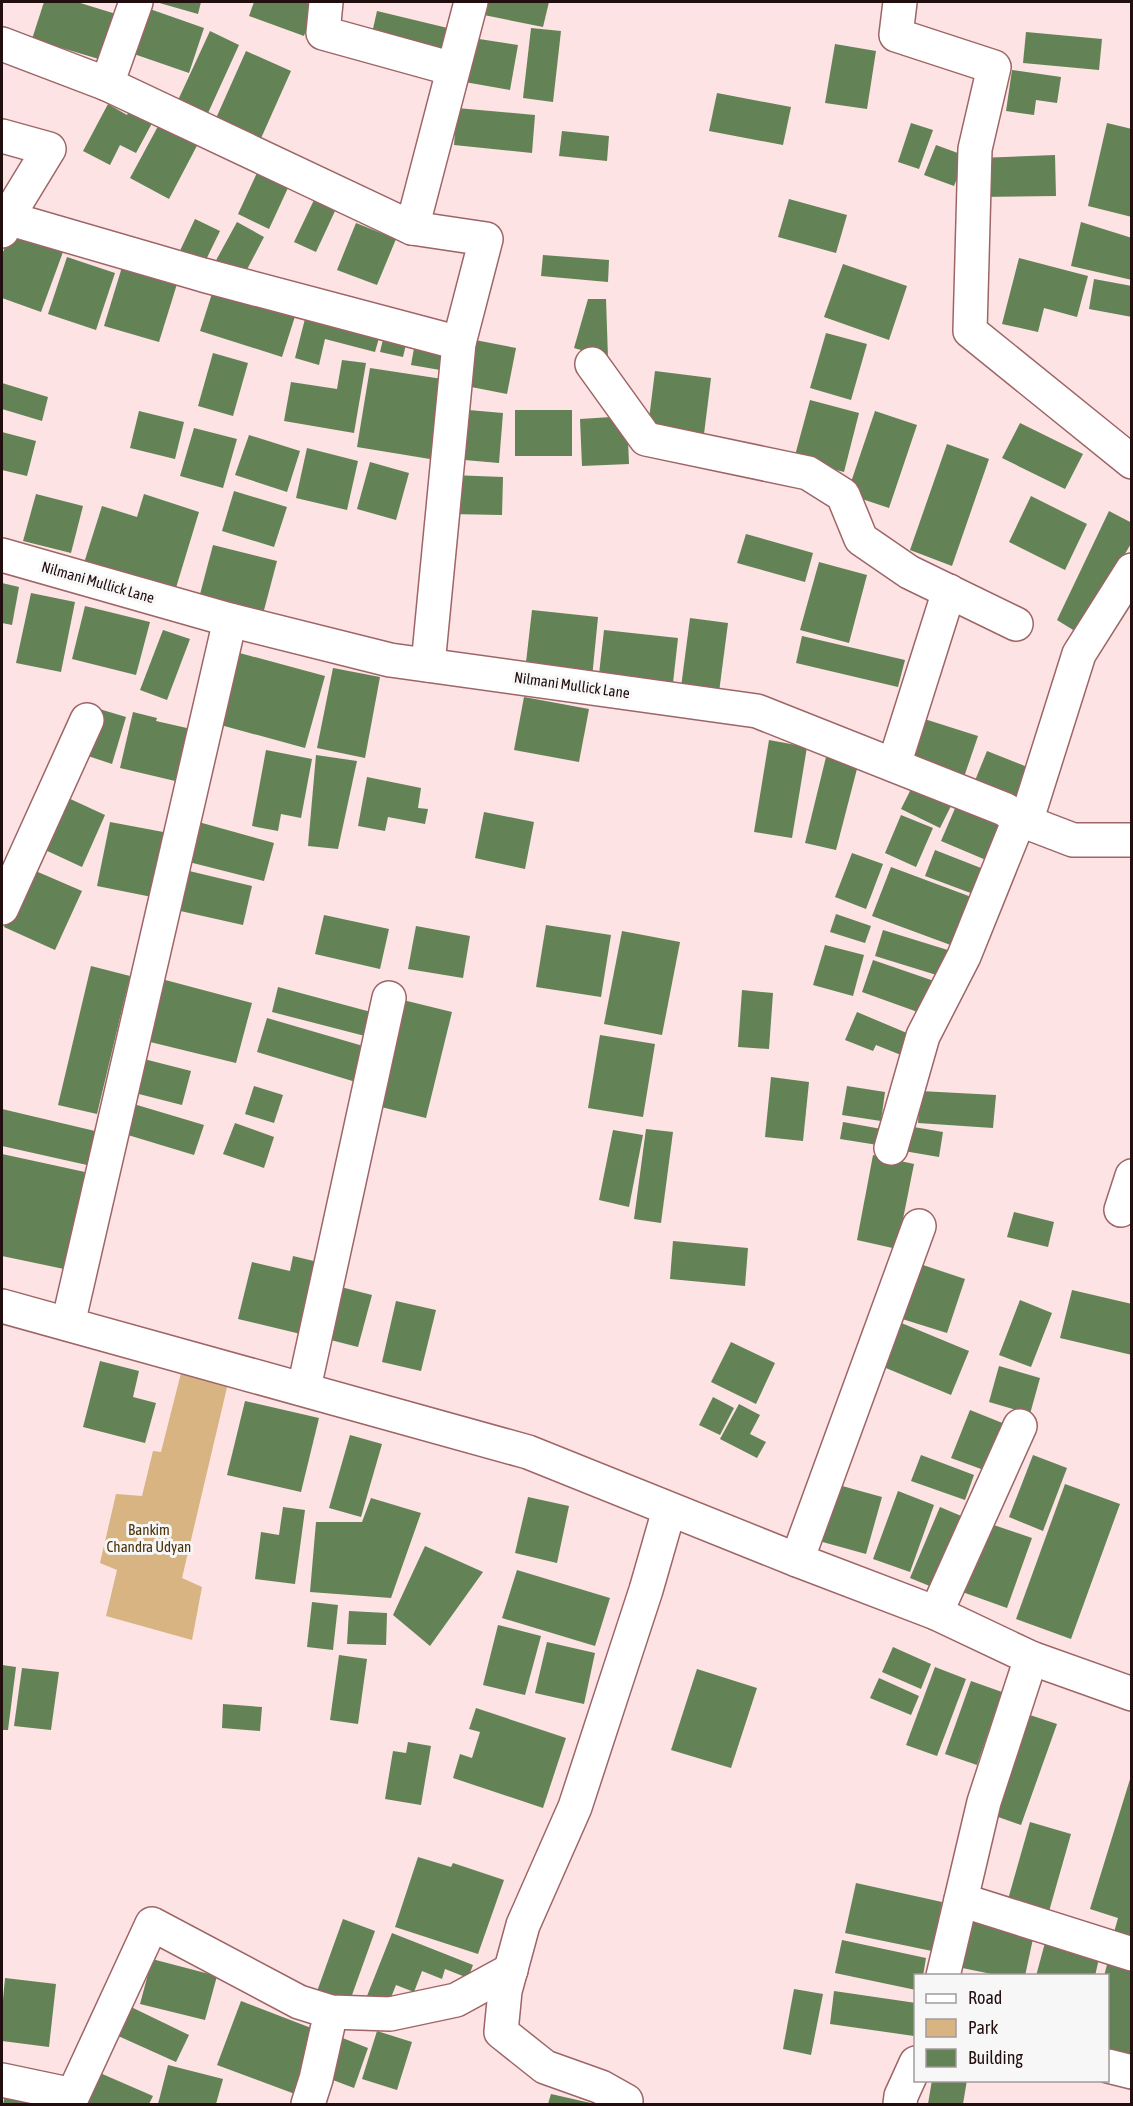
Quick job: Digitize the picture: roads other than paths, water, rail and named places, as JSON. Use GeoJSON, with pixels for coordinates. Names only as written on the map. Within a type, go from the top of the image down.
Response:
{"type":"FeatureCollection","features":[{"type":"Feature","properties":{"kind":"street"},"geometry":{"type":"LineString","coordinates":[[107,84],[135,2]]}},
{"type":"Feature","properties":{"kind":"street"},"geometry":{"type":"LineString","coordinates":[[326,2],[322,33],[453,69]]}},
{"type":"Feature","properties":{"kind":"street"},"geometry":{"type":"LineString","coordinates":[[412,228],[471,2]]}},
{"type":"Feature","properties":{"kind":"street"},"geometry":{"type":"LineString","coordinates":[[900,2],[896,35],[994,67],[975,149],[970,331],[1131,462]]}},
{"type":"Feature","properties":{"kind":"street"},"geometry":{"type":"LineString","coordinates":[[2,44],[107,84],[412,228],[486,239],[459,343],[428,665]]}},
{"type":"Feature","properties":{"kind":"street"},"geometry":{"type":"LineString","coordinates":[[2,136],[49,149],[4,225],[459,343]]}},
{"type":"Feature","properties":{"kind":"street"},"geometry":{"type":"LineString","coordinates":[[592,364],[646,439],[808,473],[843,495],[861,539],[909,572],[1016,624]]}},
{"type":"Feature","properties":{"kind":"street","name":"Nilmani Mullick Lane"},"geometry":{"type":"LineString","coordinates":[[2,555],[230,620],[390,660],[758,711],[1073,840],[1131,840]]}},
{"type":"Feature","properties":{"kind":"street"},"geometry":{"type":"LineString","coordinates":[[891,1148],[923,1036],[964,956],[1023,819],[1079,654],[1131,570]]}},
{"type":"Feature","properties":{"kind":"street"},"geometry":{"type":"LineString","coordinates":[[894,765],[949,591]]}},
{"type":"Feature","properties":{"kind":"street"},"geometry":{"type":"LineString","coordinates":[[68,1324],[230,620]]}},
{"type":"Feature","properties":{"kind":"street"},"geometry":{"type":"LineString","coordinates":[[2,908],[87,720]]}},
{"type":"Feature","properties":{"kind":"street"},"geometry":{"type":"LineString","coordinates":[[304,1388],[389,998]]}},
{"type":"Feature","properties":{"kind":"street"},"geometry":{"type":"LineString","coordinates":[[1121,1210],[1131,1176]]}},
{"type":"Feature","properties":{"kind":"street"},"geometry":{"type":"LineString","coordinates":[[797,1560],[919,1226]]}},
{"type":"Feature","properties":{"kind":"street"},"geometry":{"type":"LineString","coordinates":[[2,1306],[528,1452],[936,1613],[1031,1658],[1131,1694]]}},
{"type":"Feature","properties":{"kind":"street"},"geometry":{"type":"LineString","coordinates":[[936,1613],[1020,1426]]}},
{"type":"Feature","properties":{"kind":"street"},"geometry":{"type":"LineString","coordinates":[[625,2104],[626,2101],[600,2087],[545,2067],[501,2032],[505,1990],[523,1925],[575,1807],[646,1590],[669,1509]]}},
{"type":"Feature","properties":{"kind":"street"},"geometry":{"type":"LineString","coordinates":[[943,1974],[984,1802],[1031,1658]]}},
{"type":"Feature","properties":{"kind":"street"},"geometry":{"type":"LineString","coordinates":[[961,1900],[1131,1954]]}},
{"type":"Feature","properties":{"kind":"street"},"geometry":{"type":"LineString","coordinates":[[2,2080],[73,2095],[152,1924],[299,2002],[331,2012],[390,2014],[456,2000],[511,1970]]}},
{"type":"Feature","properties":{"kind":"street"},"geometry":{"type":"LineString","coordinates":[[308,2104],[331,2012]]}},
{"type":"Feature","properties":{"kind":"street"},"geometry":{"type":"LineString","coordinates":[[900,2104],[914,2065]]}},
{"type":"Feature","properties":{"kind":"street"},"geometry":{"type":"LineString","coordinates":[[1109,2067],[1131,2072]]}},
{"type":"Feature","properties":{"kind":"park label","name":"Bankim Chandra Udyan"},"geometry":{"type":"Point","coordinates":[149,1538]}}]}
